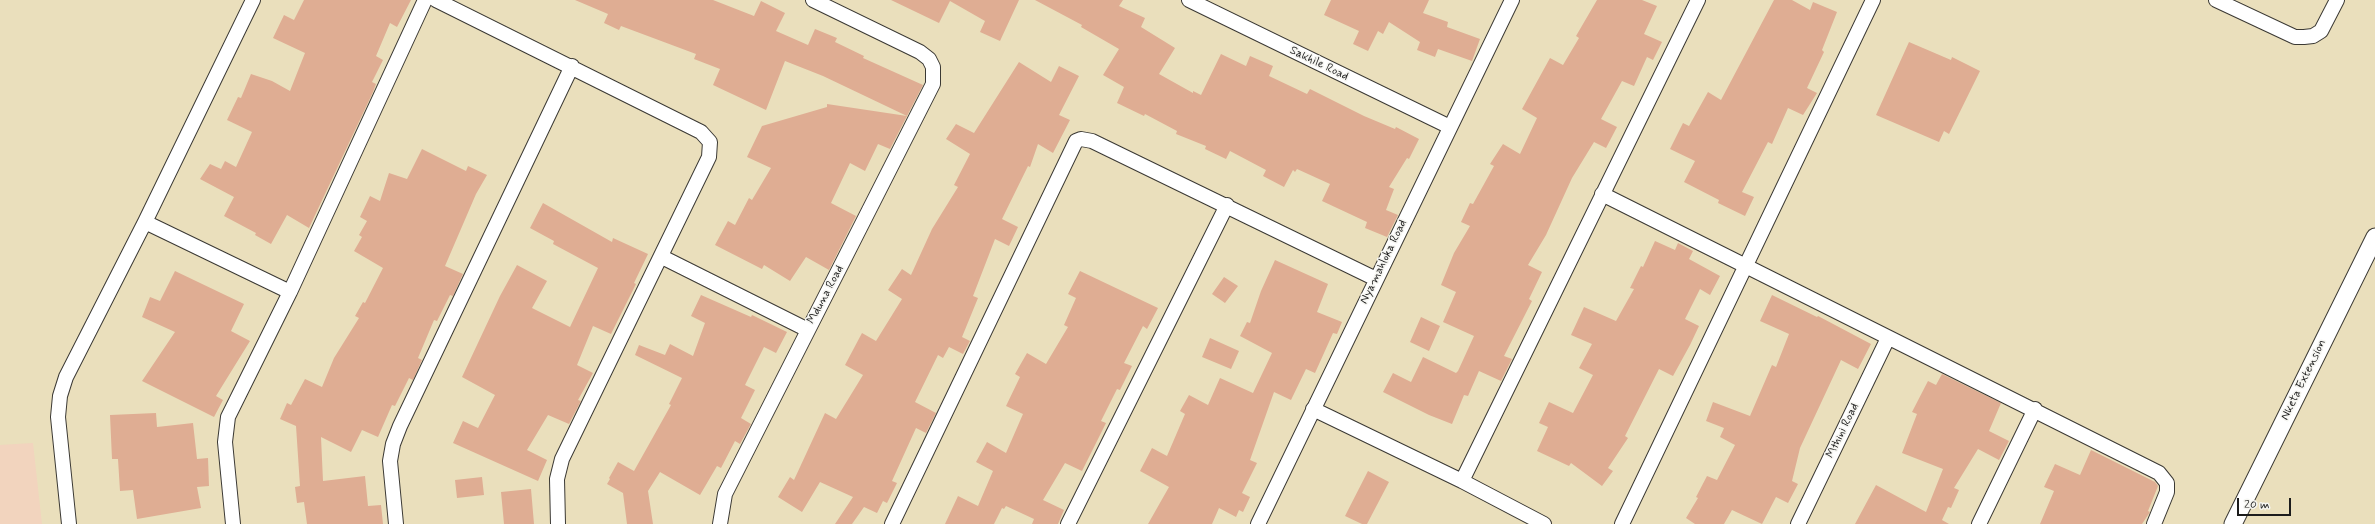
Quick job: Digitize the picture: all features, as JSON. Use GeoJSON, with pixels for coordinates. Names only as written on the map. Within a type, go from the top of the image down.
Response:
{"type":"FeatureCollection","features":[{"type":"Feature","properties":{"kind":"street"},"geometry":{"type":"LineString","coordinates":[[70,524],[58,417],[60,396],[66,377],[145,222],[253,0]]}},
{"type":"Feature","properties":{"kind":"street"},"geometry":{"type":"LineString","coordinates":[[233,524],[225,442],[228,417],[290,292],[425,0]]}},
{"type":"Feature","properties":{"kind":"street"},"geometry":{"type":"LineString","coordinates":[[436,0],[572,66],[701,132],[710,142],[709,157],[662,257],[562,459],[557,479],[558,524]]}},
{"type":"Feature","properties":{"kind":"street","name":"Mduna Road"},"geometry":{"type":"LineString","coordinates":[[720,524],[725,494],[933,84],[933,66],[929,59],[920,52],[812,0]]}},
{"type":"Feature","properties":{"kind":"street","name":"Sakhile Road"},"geometry":{"type":"LineString","coordinates":[[1189,0],[1450,127]]}},
{"type":"Feature","properties":{"kind":"street","name":"Nyamahloka Road"},"geometry":{"type":"LineString","coordinates":[[1258,524],[1512,0]]}},
{"type":"Feature","properties":{"kind":"street"},"geometry":{"type":"LineString","coordinates":[[1462,481],[1698,0]]}},
{"type":"Feature","properties":{"kind":"street"},"geometry":{"type":"LineString","coordinates":[[1622,524],[1873,0]]}},
{"type":"Feature","properties":{"kind":"street"},"geometry":{"type":"LineString","coordinates":[[2216,0],[2295,37],[2313,36],[2321,31],[2337,0]]}},
{"type":"Feature","properties":{"kind":"street"},"geometry":{"type":"LineString","coordinates":[[396,524],[390,461],[393,444],[400,426],[487,247],[572,66]]}},
{"type":"Feature","properties":{"kind":"street"},"geometry":{"type":"LineString","coordinates":[[892,524],[1076,141],[1081,139],[1092,141],[1227,205],[1376,279]]}},
{"type":"Feature","properties":{"kind":"street"},"geometry":{"type":"LineString","coordinates":[[1602,194],[1745,267],[2035,409],[2164,477],[2168,483],[2167,492],[2154,524]]}},
{"type":"Feature","properties":{"kind":"street"},"geometry":{"type":"LineString","coordinates":[[1068,524],[1227,205]]}},
{"type":"Feature","properties":{"kind":"street"},"geometry":{"type":"LineString","coordinates":[[145,222],[290,292]]}},
{"type":"Feature","properties":{"kind":"street","name":"Nketa Extension"},"geometry":{"type":"LineString","coordinates":[[2233,524],[2375,237]]}},
{"type":"Feature","properties":{"kind":"street"},"geometry":{"type":"LineString","coordinates":[[662,257],[808,330]]}},
{"type":"Feature","properties":{"kind":"street","name":"Mthini Road"},"geometry":{"type":"LineString","coordinates":[[1798,524],[1888,338]]}},
{"type":"Feature","properties":{"kind":"street"},"geometry":{"type":"LineString","coordinates":[[1313,409],[1462,481],[1544,524]]}},
{"type":"Feature","properties":{"kind":"street"},"geometry":{"type":"LineString","coordinates":[[1979,524],[2035,409]]}},
{"type":"Feature","properties":{"kind":"shaded area"},"geometry":{"type":"Polygon","coordinates":[[[33,443],[42,524],[0,524],[0,445],[33,443]]]}},
{"type":"Feature","properties":{"kind":"building"},"geometry":{"type":"Polygon","coordinates":[[[304,0],[411,0],[397,27],[390,23],[376,56],[383,60],[372,82],[376,84],[373,92],[309,228],[287,215],[271,244],[255,235],[256,233],[224,216],[234,197],[200,179],[210,164],[221,169],[225,161],[236,167],[252,132],[227,120],[238,97],[241,98],[251,74],[272,81],[290,91],[305,53],[273,38],[284,15],[294,20],[304,0]]]}},
{"type":"Feature","properties":{"kind":"building"},"geometry":{"type":"Polygon","coordinates":[[[575,0],[713,0],[754,16],[761,1],[785,13],[776,31],[808,45],[815,29],[837,38],[835,42],[864,56],[863,58],[923,85],[907,116],[823,76],[785,61],[766,110],[713,85],[720,69],[694,59],[696,54],[621,26],[619,30],[604,23],[608,14],[575,0]]]}},
{"type":"Feature","properties":{"kind":"building"},"geometry":{"type":"Polygon","coordinates":[[[891,0],[1019,0],[1000,41],[980,32],[985,21],[950,1],[939,23],[891,0]]]}},
{"type":"Feature","properties":{"kind":"building"},"geometry":{"type":"Polygon","coordinates":[[[1035,0],[1123,0],[1119,6],[1145,18],[1141,27],[1175,48],[1159,74],[1193,93],[1193,91],[1201,95],[1221,54],[1246,66],[1250,56],[1273,66],[1269,76],[1307,94],[1310,89],[1364,116],[1395,129],[1396,127],[1419,139],[1409,159],[1407,158],[1389,187],[1394,189],[1386,210],[1398,215],[1387,237],[1365,228],[1367,222],[1322,201],[1330,184],[1297,169],[1295,172],[1293,170],[1284,187],[1263,176],[1266,170],[1230,151],[1226,159],[1205,149],[1206,146],[1176,134],[1177,131],[1145,114],[1144,116],[1117,103],[1124,87],[1103,75],[1119,49],[1081,27],[1082,25],[1035,0]]]}},
{"type":"Feature","properties":{"kind":"building"},"geometry":{"type":"Polygon","coordinates":[[[1331,0],[1429,0],[1423,13],[1448,22],[1447,27],[1480,39],[1472,61],[1438,49],[1435,57],[1417,50],[1420,42],[1389,22],[1383,34],[1378,31],[1368,51],[1353,44],[1359,31],[1324,15],[1331,0]]]}},
{"type":"Feature","properties":{"kind":"building"},"geometry":{"type":"Polygon","coordinates":[[[1597,0],[1642,0],[1657,6],[1644,34],[1662,42],[1653,60],[1647,57],[1634,86],[1622,81],[1601,119],[1617,127],[1606,148],[1594,142],[1572,178],[1546,235],[1528,265],[1542,272],[1529,299],[1532,301],[1504,356],[1512,359],[1501,381],[1479,371],[1468,396],[1464,395],[1452,424],[1429,415],[1383,392],[1393,373],[1411,382],[1423,357],[1456,373],[1458,371],[1474,336],[1443,322],[1456,292],[1441,285],[1454,253],[1470,226],[1461,222],[1470,203],[1473,204],[1494,166],[1490,164],[1503,144],[1520,154],[1537,118],[1522,109],[1550,58],[1563,65],[1579,38],[1576,36],[1597,0]]]}},
{"type":"Feature","properties":{"kind":"building"},"geometry":{"type":"Polygon","coordinates":[[[1774,0],[1792,0],[1810,10],[1813,2],[1837,12],[1822,50],[1824,52],[1807,88],[1817,93],[1803,115],[1788,108],[1772,144],[1768,142],[1742,192],[1754,197],[1745,216],[1718,203],[1719,200],[1684,182],[1695,161],[1670,149],[1683,123],[1689,126],[1708,92],[1721,100],[1774,0]]]}},
{"type":"Feature","properties":{"kind":"building"},"geometry":{"type":"Polygon","coordinates":[[[1909,42],[1951,60],[1952,57],[1980,71],[1949,134],[1944,131],[1939,142],[1876,115],[1909,42]]]}},
{"type":"Feature","properties":{"kind":"building"},"geometry":{"type":"Polygon","coordinates":[[[1019,62],[1051,82],[1059,66],[1079,76],[1059,115],[1070,120],[1053,153],[1038,144],[1030,167],[1028,166],[1002,219],[1018,227],[1009,246],[995,239],[973,296],[978,298],[962,337],[970,341],[963,354],[949,347],[943,358],[938,355],[915,402],[936,413],[926,433],[916,428],[892,481],[897,483],[887,503],[883,501],[877,513],[864,507],[852,524],[835,524],[853,497],[820,482],[802,512],[778,497],[790,477],[794,480],[825,413],[836,419],[863,375],[845,365],[862,333],[876,341],[902,299],[888,290],[902,269],[911,275],[932,229],[958,187],[954,185],[970,154],[946,139],[956,124],[974,133],[1019,62]]]}},
{"type":"Feature","properties":{"kind":"building"},"geometry":{"type":"Polygon","coordinates":[[[827,104],[907,116],[890,149],[878,144],[865,171],[850,163],[831,203],[856,216],[829,270],[806,257],[790,281],[764,265],[762,269],[715,245],[728,221],[735,225],[749,198],[752,200],[771,168],[747,157],[762,126],[827,107],[827,104]]]}},
{"type":"Feature","properties":{"kind":"building"},"geometry":{"type":"Polygon","coordinates":[[[422,149],[466,171],[468,166],[487,175],[476,194],[445,266],[463,274],[453,296],[450,295],[437,321],[434,320],[418,358],[422,360],[413,380],[409,378],[395,406],[392,405],[378,437],[362,430],[351,452],[321,437],[323,481],[365,476],[368,506],[381,505],[383,524],[307,524],[304,502],[297,503],[295,487],[300,486],[296,426],[280,419],[287,403],[291,405],[305,379],[322,387],[334,358],[359,318],[355,316],[363,302],[365,303],[383,268],[354,251],[362,237],[359,235],[367,221],[360,217],[370,196],[380,201],[389,173],[407,179],[422,149]]]}},
{"type":"Feature","properties":{"kind":"building"},"geometry":{"type":"Polygon","coordinates":[[[543,203],[612,242],[613,238],[648,254],[634,283],[636,284],[611,334],[593,326],[577,365],[593,373],[578,400],[581,401],[569,424],[548,415],[527,450],[547,460],[538,481],[453,443],[463,421],[478,428],[495,395],[462,377],[500,296],[517,265],[547,281],[532,308],[570,327],[598,268],[553,244],[554,241],[530,228],[543,203]]]}},
{"type":"Feature","properties":{"kind":"building"},"geometry":{"type":"Polygon","coordinates":[[[1655,241],[1675,250],[1678,243],[1693,251],[1689,259],[1720,276],[1710,295],[1700,289],[1685,319],[1699,326],[1690,345],[1673,376],[1659,369],[1625,436],[1628,438],[1608,468],[1613,471],[1602,486],[1571,463],[1569,466],[1537,451],[1548,427],[1539,423],[1549,402],[1573,413],[1593,375],[1579,368],[1592,344],[1571,335],[1584,307],[1616,321],[1634,289],[1630,288],[1641,266],[1643,267],[1655,241]]]}},
{"type":"Feature","properties":{"kind":"building"},"geometry":{"type":"Polygon","coordinates":[[[1275,260],[1328,284],[1317,312],[1342,322],[1337,334],[1333,333],[1315,373],[1306,369],[1291,400],[1274,392],[1250,460],[1257,463],[1242,493],[1250,497],[1243,512],[1239,510],[1236,517],[1219,508],[1212,524],[1148,524],[1169,487],[1140,471],[1152,448],[1167,456],[1185,414],[1180,411],[1189,395],[1208,405],[1220,378],[1253,393],[1272,353],[1240,336],[1247,322],[1250,323],[1261,291],[1275,260]]]}},
{"type":"Feature","properties":{"kind":"building"},"geometry":{"type":"Polygon","coordinates":[[[175,271],[244,304],[231,331],[250,341],[216,396],[223,400],[214,417],[142,381],[175,332],[142,317],[150,297],[160,301],[175,271]]]}},
{"type":"Feature","properties":{"kind":"building"},"geometry":{"type":"Polygon","coordinates":[[[1080,271],[1158,308],[1147,329],[1143,326],[1124,363],[1132,366],[1120,390],[1117,389],[1101,421],[1106,423],[1082,471],[1065,463],[1043,500],[1064,510],[1058,524],[1032,524],[1034,519],[1006,506],[1004,509],[1002,508],[994,524],[945,524],[958,496],[978,506],[993,471],[976,462],[987,442],[1006,453],[1023,414],[1006,406],[1020,377],[1015,374],[1027,353],[1046,364],[1068,327],[1064,325],[1076,298],[1068,294],[1080,271]]]}},
{"type":"Feature","properties":{"kind":"building"},"geometry":{"type":"Polygon","coordinates":[[[1224,277],[1238,286],[1225,303],[1212,294],[1224,277]]]}},
{"type":"Feature","properties":{"kind":"building"},"geometry":{"type":"Polygon","coordinates":[[[701,295],[751,317],[752,315],[787,332],[776,353],[764,347],[745,385],[755,390],[741,418],[751,424],[740,444],[735,441],[721,468],[717,466],[700,495],[660,472],[648,491],[653,524],[627,524],[623,493],[607,484],[610,479],[609,478],[618,462],[634,471],[671,405],[669,404],[682,378],[635,355],[639,345],[665,355],[670,344],[693,356],[705,323],[691,316],[701,295]]]}},
{"type":"Feature","properties":{"kind":"building"},"geometry":{"type":"Polygon","coordinates":[[[1772,295],[1817,317],[1818,316],[1871,344],[1858,369],[1841,360],[1800,448],[1792,481],[1798,484],[1788,503],[1776,497],[1762,524],[1732,510],[1724,524],[1695,524],[1686,518],[1698,498],[1696,497],[1707,476],[1717,480],[1735,445],[1720,437],[1724,428],[1706,421],[1713,402],[1750,416],[1772,365],[1776,367],[1789,334],[1760,321],[1772,295]]]}},
{"type":"Feature","properties":{"kind":"building"},"geometry":{"type":"Polygon","coordinates":[[[1421,317],[1440,326],[1429,351],[1410,342],[1421,317]]]}},
{"type":"Feature","properties":{"kind":"building"},"geometry":{"type":"Polygon","coordinates":[[[1210,338],[1239,351],[1231,369],[1202,357],[1210,338]]]}},
{"type":"Feature","properties":{"kind":"building"},"geometry":{"type":"Polygon","coordinates":[[[1942,374],[2001,403],[1989,431],[2009,441],[1999,460],[1978,449],[1954,488],[1959,490],[1951,508],[1948,507],[1942,520],[1949,524],[1855,524],[1876,485],[1926,512],[1943,469],[1902,453],[1917,414],[1912,412],[1928,381],[1936,385],[1942,374]]]}},
{"type":"Feature","properties":{"kind":"building"},"geometry":{"type":"Polygon","coordinates":[[[156,413],[157,427],[193,423],[197,459],[208,458],[209,486],[197,487],[201,508],[137,519],[133,490],[120,491],[118,459],[112,459],[110,415],[156,413]]]}},
{"type":"Feature","properties":{"kind":"building"},"geometry":{"type":"Polygon","coordinates":[[[2091,450],[2155,482],[2158,486],[2148,511],[2150,512],[2142,524],[2040,524],[2054,491],[2044,487],[2055,464],[2080,475],[2091,450]]]}},
{"type":"Feature","properties":{"kind":"building"},"geometry":{"type":"Polygon","coordinates":[[[1368,471],[1389,482],[1367,524],[1362,524],[1345,516],[1368,471]]]}},
{"type":"Feature","properties":{"kind":"building"},"geometry":{"type":"Polygon","coordinates":[[[482,477],[484,495],[457,498],[455,480],[482,477]]]}},
{"type":"Feature","properties":{"kind":"building"},"geometry":{"type":"Polygon","coordinates":[[[531,489],[534,524],[504,524],[501,492],[531,489]]]}}]}
